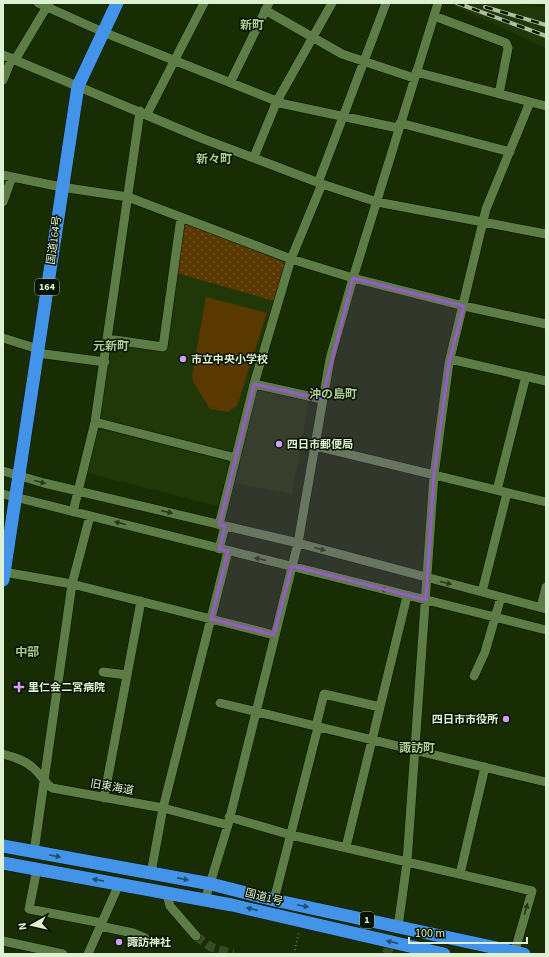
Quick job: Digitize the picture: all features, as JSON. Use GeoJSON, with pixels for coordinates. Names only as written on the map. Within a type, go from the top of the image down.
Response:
{"type":"FeatureCollection","features":[{"type":"Feature","properties":{"kind":"highway","name":"国道164号"},"geometry":{"type":"LineString","coordinates":[[3,576],[9,496],[18,476],[38,351],[61,187],[78,86],[117,3]]}},
{"type":"Feature","properties":{"kind":"highway","name":"国道1号"},"geometry":{"type":"LineString","coordinates":[[3,846],[211,884],[274,900],[517,953]]}},
{"type":"Feature","properties":{"kind":"highway","name":"国道1号"},"geometry":{"type":"LineString","coordinates":[[3,863],[205,900],[444,954]]}},
{"type":"Feature","properties":{"kind":"street"},"geometry":{"type":"LineString","coordinates":[[73,512],[95,422],[128,197],[143,113],[175,60],[204,3]]}},
{"type":"Feature","properties":{"kind":"street"},"geometry":{"type":"LineString","coordinates":[[254,157],[277,101],[332,3]]}},
{"type":"Feature","properties":{"kind":"street"},"geometry":{"type":"LineString","coordinates":[[151,872],[163,808],[211,619],[224,550],[222,525],[254,384],[291,260],[320,184],[342,116],[365,61],[386,3]]}},
{"type":"Feature","properties":{"kind":"street"},"geometry":{"type":"LineString","coordinates":[[3,80],[10,58],[45,4],[103,32],[277,101],[342,116],[399,125],[510,152]]}},
{"type":"Feature","properties":{"kind":"street"},"geometry":{"type":"LineString","coordinates":[[205,900],[211,884],[228,821],[254,712],[298,543],[330,359],[399,125],[434,16],[436,4]]}},
{"type":"Feature","properties":{"kind":"street"},"geometry":{"type":"LineString","coordinates":[[230,83],[267,6],[342,54],[415,75],[546,106]]}},
{"type":"Feature","properties":{"kind":"street"},"geometry":{"type":"LineString","coordinates":[[434,16],[506,43],[508,48],[499,94]]}},
{"type":"Feature","properties":{"kind":"street"},"geometry":{"type":"LineString","coordinates":[[10,58],[201,138],[254,157],[320,184],[377,202],[546,234]]}},
{"type":"Feature","properties":{"kind":"street"},"geometry":{"type":"LineString","coordinates":[[398,927],[407,862],[434,475],[450,359],[464,306],[482,222],[530,102]]}},
{"type":"Feature","properties":{"kind":"street"},"geometry":{"type":"LineString","coordinates":[[3,202],[7,176],[61,187],[128,197],[291,260],[353,278],[464,306],[546,324]]}},
{"type":"Feature","properties":{"kind":"street"},"geometry":{"type":"LineString","coordinates":[[108,339],[163,346],[181,217]]}},
{"type":"Feature","properties":{"kind":"street"},"geometry":{"type":"LineString","coordinates":[[3,338],[38,351],[105,362]]}},
{"type":"Feature","properties":{"kind":"street"},"geometry":{"type":"LineString","coordinates":[[450,359],[546,381]]}},
{"type":"Feature","properties":{"kind":"street"},"geometry":{"type":"LineString","coordinates":[[498,490],[526,376]]}},
{"type":"Feature","properties":{"kind":"street"},"geometry":{"type":"LineString","coordinates":[[254,384],[322,399]]}},
{"type":"Feature","properties":{"kind":"street"},"geometry":{"type":"LineString","coordinates":[[95,422],[236,458]]}},
{"type":"Feature","properties":{"kind":"street"},"geometry":{"type":"LineString","coordinates":[[315,446],[546,502]]}},
{"type":"Feature","properties":{"kind":"street"},"geometry":{"type":"LineString","coordinates":[[3,471],[78,491],[298,543],[544,608],[546,587]]}},
{"type":"Feature","properties":{"kind":"street"},"geometry":{"type":"LineString","coordinates":[[482,592],[507,493]]}},
{"type":"Feature","properties":{"kind":"street"},"geometry":{"type":"LineString","coordinates":[[9,496],[546,630]]}},
{"type":"Feature","properties":{"kind":"street"},"geometry":{"type":"LineString","coordinates":[[34,852],[72,584],[90,516]]}},
{"type":"Feature","properties":{"kind":"street"},"geometry":{"type":"LineString","coordinates":[[3,576],[72,584],[274,635]]}},
{"type":"Feature","properties":{"kind":"street"},"geometry":{"type":"LineString","coordinates":[[346,847],[407,596]]}},
{"type":"Feature","properties":{"kind":"street"},"geometry":{"type":"LineString","coordinates":[[474,676],[485,652],[501,597]]}},
{"type":"Feature","properties":{"kind":"street"},"geometry":{"type":"LineString","coordinates":[[104,798],[141,601]]}},
{"type":"Feature","properties":{"kind":"street"},"geometry":{"type":"LineString","coordinates":[[103,672],[127,675]]}},
{"type":"Feature","properties":{"kind":"street"},"geometry":{"type":"LineString","coordinates":[[274,900],[324,694],[380,707]]}},
{"type":"Feature","properties":{"kind":"street"},"geometry":{"type":"LineString","coordinates":[[220,704],[414,749],[546,782]]}},
{"type":"Feature","properties":{"kind":"street","name":"旧東海道"},"geometry":{"type":"LineString","coordinates":[[3,754],[19,759],[33,768],[44,782],[52,788],[228,821],[532,891],[517,953]]}},
{"type":"Feature","properties":{"kind":"street"},"geometry":{"type":"LineString","coordinates":[[460,874],[485,767]]}},
{"type":"Feature","properties":{"kind":"street"},"geometry":{"type":"LineString","coordinates":[[36,869],[29,910],[101,924],[145,938]]}},
{"type":"Feature","properties":{"kind":"street"},"geometry":{"type":"LineString","coordinates":[[88,954],[119,884]]}},
{"type":"Feature","properties":{"kind":"street"},"geometry":{"type":"LineString","coordinates":[[166,892],[170,906],[196,936]]}},
{"type":"Feature","properties":{"kind":"street"},"geometry":{"type":"LineString","coordinates":[[3,941],[59,954]]}},
{"type":"Feature","properties":{"kind":"path"},"geometry":{"type":"LineString","coordinates":[[294,954],[301,921]]}},
{"type":"Feature","properties":{"kind":"highlighted area"},"geometry":{"type":"Polygon","coordinates":[[[353,278],[464,306],[449,363],[434,475],[426,600],[292,566],[274,635],[211,619],[228,551],[219,549],[225,526],[219,525],[254,384],[322,399],[353,278]]]}},
{"type":"Feature","properties":{"kind":"shaded area"},"geometry":{"type":"Polygon","coordinates":[[[448,3],[505,3],[546,7],[546,48],[448,3]]]}},
{"type":"Feature","properties":{"kind":"shaded area"},"geometry":{"type":"Polygon","coordinates":[[[187,224],[283,262],[284,265],[274,301],[177,273],[183,227],[187,224]]]}},
{"type":"Feature","properties":{"kind":"shaded area","name":"市立中央小学校"},"geometry":{"type":"Polygon","coordinates":[[[177,273],[274,301],[233,449],[229,452],[102,420],[100,416],[112,343],[166,351],[177,273]]]}},
{"type":"Feature","properties":{"kind":"shaded area"},"geometry":{"type":"Polygon","coordinates":[[[206,297],[267,313],[237,406],[227,412],[210,409],[194,383],[192,376],[206,297]]]}},
{"type":"Feature","properties":{"kind":"shaded area"},"geometry":{"type":"Polygon","coordinates":[[[261,391],[309,401],[292,494],[235,483],[257,392],[261,391]]]}},
{"type":"Feature","properties":{"kind":"shaded area"},"geometry":{"type":"Polygon","coordinates":[[[100,429],[226,460],[229,464],[218,506],[87,473],[97,430],[100,429]]]}},
{"type":"Feature","properties":{"kind":"tunnel"},"geometry":{"type":"LineString","coordinates":[[196,936],[211,947],[233,954]]}},
{"type":"Feature","properties":{"kind":"tunnel"},"geometry":{"type":"LineString","coordinates":[[386,954],[393,943]]}},
{"type":"Feature","properties":{"kind":"railway"},"geometry":{"type":"LineString","coordinates":[[457,3],[546,36]]}},
{"type":"Feature","properties":{"kind":"railway"},"geometry":{"type":"LineString","coordinates":[[485,7],[546,25]]}},
{"type":"Feature","properties":{"kind":"place","name":"市立中央小学校"},"geometry":{"type":"Point","coordinates":[183,359]}},
{"type":"Feature","properties":{"kind":"place","name":"四日市郵便局"},"geometry":{"type":"Point","coordinates":[279,444]}},
{"type":"Feature","properties":{"kind":"place","name":"里仁会二宮病院"},"geometry":{"type":"Point","coordinates":[19,687]}},
{"type":"Feature","properties":{"kind":"place","name":"四日市市役所"},"geometry":{"type":"Point","coordinates":[506,719]}},
{"type":"Feature","properties":{"kind":"place","name":"諏訪神社"},"geometry":{"type":"Point","coordinates":[119,942]}},
{"type":"Feature","properties":{"kind":"district","name":"新町"},"geometry":{"type":"Point","coordinates":[252,25]}},
{"type":"Feature","properties":{"kind":"district","name":"新々町"},"geometry":{"type":"Point","coordinates":[214,159]}},
{"type":"Feature","properties":{"kind":"district","name":"元新町"},"geometry":{"type":"Point","coordinates":[111,346]}},
{"type":"Feature","properties":{"kind":"district","name":"沖の島町"},"geometry":{"type":"Point","coordinates":[333,394]}},
{"type":"Feature","properties":{"kind":"district","name":"中部"},"geometry":{"type":"Point","coordinates":[27,652]}},
{"type":"Feature","properties":{"kind":"district","name":"諏訪町"},"geometry":{"type":"Point","coordinates":[417,748]}}]}
